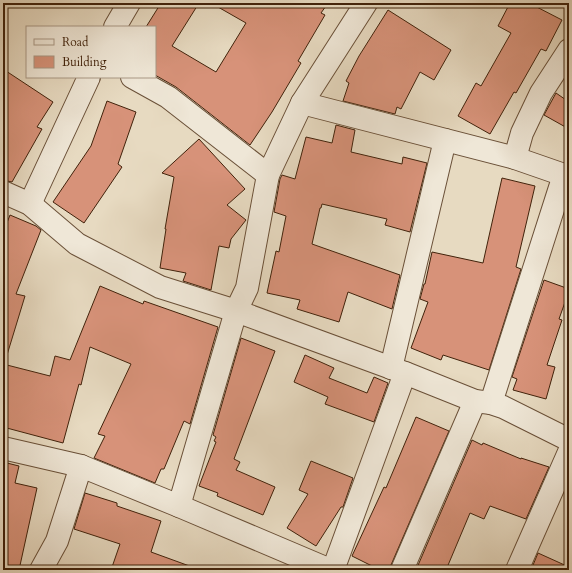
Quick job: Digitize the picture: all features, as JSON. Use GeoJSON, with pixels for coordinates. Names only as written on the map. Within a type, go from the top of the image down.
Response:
{"type":"FeatureCollection","features":[{"type":"Feature","properties":{"kind":"street"},"geometry":{"type":"LineString","coordinates":[[116,26],[129,3]]}},
{"type":"Feature","properties":{"kind":"street"},"geometry":{"type":"LineString","coordinates":[[180,506],[236,311],[247,288],[268,175],[302,103],[366,3]]}},
{"type":"Feature","properties":{"kind":"street"},"geometry":{"type":"LineString","coordinates":[[515,158],[522,133],[541,93],[569,50]]}},
{"type":"Feature","properties":{"kind":"street"},"geometry":{"type":"LineString","coordinates":[[30,204],[89,78]]}},
{"type":"Feature","properties":{"kind":"street"},"geometry":{"type":"LineString","coordinates":[[134,78],[168,97],[268,175]]}},
{"type":"Feature","properties":{"kind":"street"},"geometry":{"type":"LineString","coordinates":[[302,103],[515,158],[566,176],[483,402],[402,570]]}},
{"type":"Feature","properties":{"kind":"street"},"geometry":{"type":"LineString","coordinates":[[3,448],[81,466],[331,570],[398,370],[445,140]]}},
{"type":"Feature","properties":{"kind":"street"},"geometry":{"type":"LineString","coordinates":[[4,195],[30,204],[77,244],[160,287],[236,311],[483,402],[503,407],[569,440]]}},
{"type":"Feature","properties":{"kind":"street"},"geometry":{"type":"LineString","coordinates":[[517,570],[569,452]]}},
{"type":"Feature","properties":{"kind":"street"},"geometry":{"type":"LineString","coordinates":[[41,570],[58,541],[81,466]]}},
{"type":"Feature","properties":{"kind":"building"},"geometry":{"type":"Polygon","coordinates":[[[161,3],[199,3],[172,46],[216,72],[246,23],[211,3],[328,3],[321,13],[325,15],[298,61],[301,63],[272,112],[250,145],[176,87],[156,76],[156,26],[147,26],[161,3]]]}},
{"type":"Feature","properties":{"kind":"building"},"geometry":{"type":"Polygon","coordinates":[[[510,3],[529,3],[562,20],[546,51],[541,49],[516,93],[514,92],[490,134],[458,116],[476,83],[481,86],[511,33],[498,26],[510,3]]]}},
{"type":"Feature","properties":{"kind":"building"},"geometry":{"type":"Polygon","coordinates":[[[388,10],[451,50],[434,80],[420,72],[401,109],[397,107],[395,114],[343,101],[349,83],[346,81],[359,56],[388,10]]]}},
{"type":"Feature","properties":{"kind":"building"},"geometry":{"type":"Polygon","coordinates":[[[3,69],[53,102],[37,127],[42,129],[12,182],[3,180],[3,69]]]}},
{"type":"Feature","properties":{"kind":"building"},"geometry":{"type":"Polygon","coordinates":[[[556,93],[569,102],[569,129],[544,115],[556,93]]]}},
{"type":"Feature","properties":{"kind":"building"},"geometry":{"type":"Polygon","coordinates":[[[107,101],[136,112],[118,164],[122,167],[84,223],[53,202],[91,146],[107,101]]]}},
{"type":"Feature","properties":{"kind":"building"},"geometry":{"type":"Polygon","coordinates":[[[336,125],[355,130],[351,152],[402,164],[403,157],[427,163],[410,232],[385,225],[387,219],[322,204],[312,244],[400,275],[392,309],[348,292],[339,322],[297,309],[300,300],[267,293],[276,251],[279,252],[286,216],[274,212],[280,179],[282,175],[295,179],[306,137],[332,143],[336,125]]]}},
{"type":"Feature","properties":{"kind":"building"},"geometry":{"type":"Polygon","coordinates":[[[199,139],[245,189],[227,205],[246,220],[231,239],[229,248],[219,246],[211,290],[183,281],[186,273],[160,268],[174,177],[162,173],[199,139]]]}},
{"type":"Feature","properties":{"kind":"building"},"geometry":{"type":"Polygon","coordinates":[[[502,178],[535,186],[516,267],[521,269],[489,370],[443,355],[441,360],[411,348],[428,302],[420,299],[432,252],[483,263],[502,178]]]}},
{"type":"Feature","properties":{"kind":"building"},"geometry":{"type":"Polygon","coordinates":[[[10,215],[36,226],[41,230],[16,294],[25,296],[7,355],[3,355],[3,233],[10,215]]]}},
{"type":"Feature","properties":{"kind":"building"},"geometry":{"type":"Polygon","coordinates":[[[544,280],[569,289],[559,319],[562,320],[547,365],[555,367],[546,399],[513,390],[517,379],[512,377],[544,280]]]}},
{"type":"Feature","properties":{"kind":"building"},"geometry":{"type":"Polygon","coordinates":[[[100,286],[143,304],[144,301],[218,327],[190,424],[184,421],[164,469],[161,469],[155,483],[94,458],[105,436],[98,434],[131,364],[90,347],[81,385],[79,384],[63,443],[3,427],[3,364],[50,376],[55,356],[70,360],[100,286]]]}},
{"type":"Feature","properties":{"kind":"building"},"geometry":{"type":"Polygon","coordinates":[[[241,338],[275,351],[234,459],[240,462],[236,470],[275,487],[263,515],[217,496],[218,493],[199,486],[216,442],[214,441],[216,437],[213,435],[241,338]]]}},
{"type":"Feature","properties":{"kind":"building"},"geometry":{"type":"Polygon","coordinates":[[[305,355],[334,368],[329,378],[367,393],[374,377],[388,383],[374,422],[325,404],[328,397],[294,382],[305,355]]]}},
{"type":"Feature","properties":{"kind":"building"},"geometry":{"type":"Polygon","coordinates":[[[416,417],[449,431],[390,570],[380,570],[352,556],[384,487],[386,488],[416,417]]]}},
{"type":"Feature","properties":{"kind":"building"},"geometry":{"type":"Polygon","coordinates":[[[472,440],[521,459],[549,467],[526,519],[490,506],[484,519],[470,513],[446,570],[416,570],[472,440]]]}},
{"type":"Feature","properties":{"kind":"building"},"geometry":{"type":"Polygon","coordinates":[[[311,461],[353,478],[343,507],[341,507],[316,546],[287,528],[308,494],[299,490],[311,461]]]}},
{"type":"Feature","properties":{"kind":"building"},"geometry":{"type":"Polygon","coordinates":[[[3,462],[19,466],[15,483],[37,488],[19,570],[3,570],[3,462]]]}},
{"type":"Feature","properties":{"kind":"building"},"geometry":{"type":"Polygon","coordinates":[[[85,493],[117,503],[117,506],[161,521],[151,552],[195,568],[194,570],[111,570],[120,544],[74,529],[85,493]]]}},
{"type":"Feature","properties":{"kind":"building"},"geometry":{"type":"Polygon","coordinates":[[[538,553],[569,567],[569,570],[531,570],[538,553]]]}}]}
